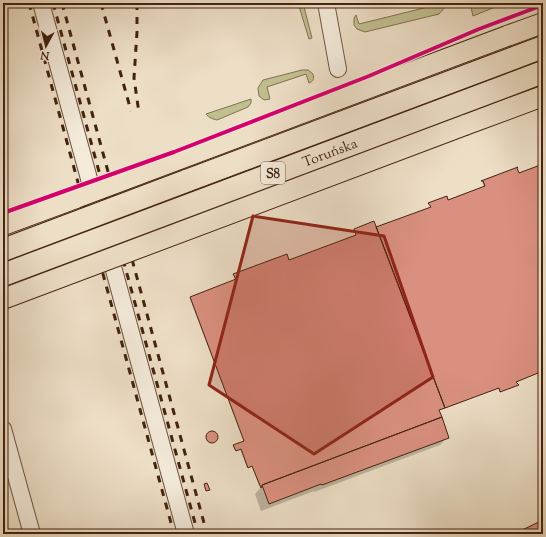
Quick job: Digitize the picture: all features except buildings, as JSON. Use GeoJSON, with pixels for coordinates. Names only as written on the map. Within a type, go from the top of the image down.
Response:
{"type":"FeatureCollection","features":[{"type":"Feature","properties":{"kind":"highway","name":"Toruńska"},"geometry":{"type":"LineString","coordinates":[[3,250],[543,47]]}},
{"type":"Feature","properties":{"kind":"highway","name":"Toruńska"},"geometry":{"type":"LineString","coordinates":[[3,275],[543,72]]}},
{"type":"Feature","properties":{"kind":"main road"},"geometry":{"type":"LineString","coordinates":[[3,225],[543,23]]}},
{"type":"Feature","properties":{"kind":"main road","name":"Toruńska"},"geometry":{"type":"LineString","coordinates":[[3,299],[543,96]]}},
{"type":"Feature","properties":{"kind":"lane"},"geometry":{"type":"LineString","coordinates":[[41,3],[186,534]]}},
{"type":"Feature","properties":{"kind":"lane"},"geometry":{"type":"LineString","coordinates":[[326,3],[338,69]]}},
{"type":"Feature","properties":{"kind":"lane"},"geometry":{"type":"LineString","coordinates":[[3,429],[32,534]]}},
{"type":"Feature","properties":{"kind":"highlighted area"},"geometry":{"type":"Polygon","coordinates":[[[253,216],[384,236],[433,377],[314,454],[209,385],[253,216]]]}},
{"type":"Feature","properties":{"kind":"shaded area"},"geometry":{"type":"Polygon","coordinates":[[[298,3],[303,3],[312,38],[309,39],[298,3]]]}},
{"type":"Feature","properties":{"kind":"shaded area"},"geometry":{"type":"Polygon","coordinates":[[[444,3],[444,6],[443,10],[439,14],[365,32],[357,29],[354,25],[354,18],[356,15],[359,24],[444,3]]]}},
{"type":"Feature","properties":{"kind":"shaded area"},"geometry":{"type":"Polygon","coordinates":[[[470,3],[505,3],[473,16],[470,3]]]}},
{"type":"Feature","properties":{"kind":"shaded area"},"geometry":{"type":"Polygon","coordinates":[[[302,70],[308,70],[313,74],[313,81],[309,83],[306,74],[267,87],[270,99],[264,100],[259,96],[258,88],[263,80],[302,70]]]}},
{"type":"Feature","properties":{"kind":"shaded area"},"geometry":{"type":"Polygon","coordinates":[[[251,99],[251,103],[248,107],[217,120],[206,114],[251,99]]]}},
{"type":"Feature","properties":{"kind":"railway"},"geometry":{"type":"LineString","coordinates":[[29,3],[174,534]]}},
{"type":"Feature","properties":{"kind":"railway"},"geometry":{"type":"LineString","coordinates":[[53,3],[198,534]]}},
{"type":"Feature","properties":{"kind":"railway"},"geometry":{"type":"LineString","coordinates":[[62,3],[207,534]]}},
{"type":"Feature","properties":{"kind":"railway"},"geometry":{"type":"LineString","coordinates":[[101,3],[131,111]]}},
{"type":"Feature","properties":{"kind":"railway"},"geometry":{"type":"LineString","coordinates":[[137,3],[134,78],[139,113]]}},
{"type":"Feature","properties":{"kind":"cycle path"},"geometry":{"type":"LineString","coordinates":[[3,213],[174,152],[369,76],[479,29],[543,5]]}}]}
